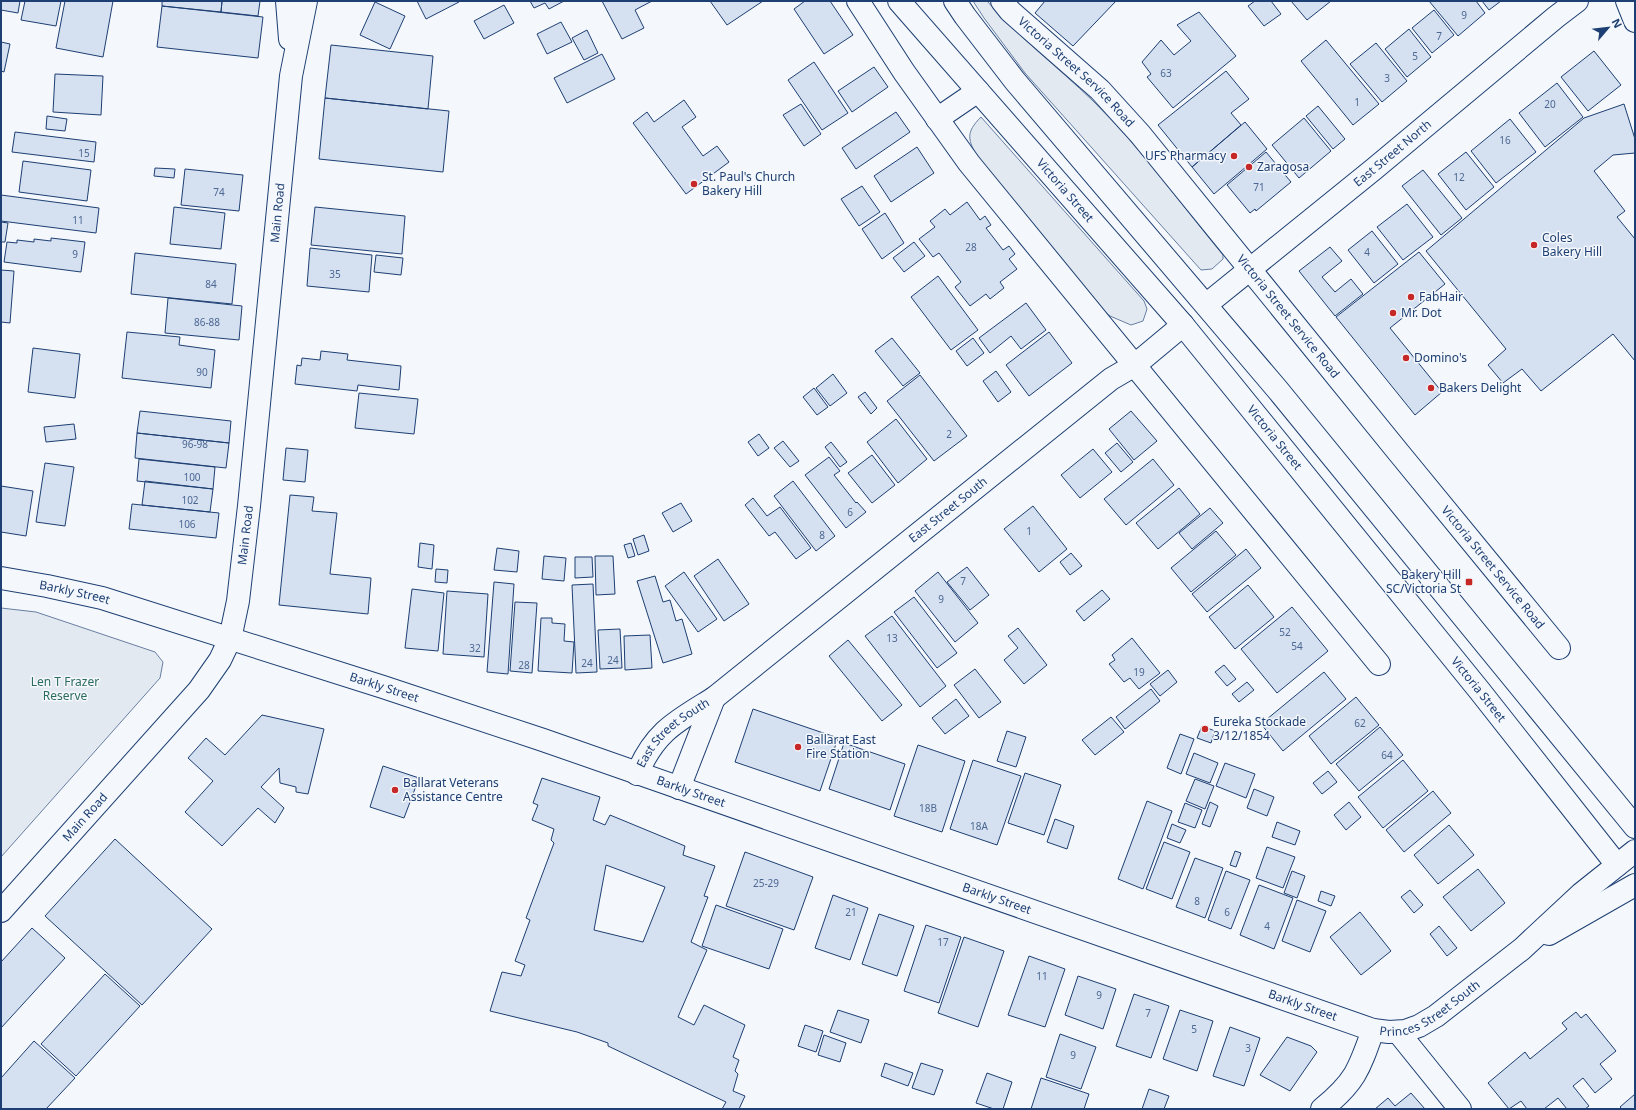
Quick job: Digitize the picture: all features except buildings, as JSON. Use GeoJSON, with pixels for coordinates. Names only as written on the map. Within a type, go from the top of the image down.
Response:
{"type":"FeatureCollection","features":[{"type":"Feature","properties":{"kind":"street","name":"Main Road"},"geometry":{"type":"LineString","coordinates":[[287,1],[290,76]]}},
{"type":"Feature","properties":{"kind":"street","name":"Main Road"},"geometry":{"type":"LineString","coordinates":[[1,911],[199,690],[220,660],[230,639],[238,601],[249,506],[290,76],[306,1]]}},
{"type":"Feature","properties":{"kind":"street"},"geometry":{"type":"LineString","coordinates":[[858,1],[937,119],[993,193],[1379,664]]}},
{"type":"Feature","properties":{"kind":"street","name":"Victoria Street"},"geometry":{"type":"LineString","coordinates":[[899,1],[1184,325],[1479,690],[1635,886]]}},
{"type":"Feature","properties":{"kind":"street"},"geometry":{"type":"LineString","coordinates":[[956,1],[964,16],[1015,81],[1207,304],[1635,827]]}},
{"type":"Feature","properties":{"kind":"street","name":"Victoria Street Service Road"},"geometry":{"type":"LineString","coordinates":[[1002,1],[1010,11],[1100,90],[1140,134],[1559,648]]}},
{"type":"Feature","properties":{"kind":"street","name":"East Street North"},"geometry":{"type":"LineString","coordinates":[[1207,304],[1374,169],[1556,16],[1577,1]]}},
{"type":"Feature","properties":{"kind":"street"},"geometry":{"type":"LineString","coordinates":[[1628,1],[1635,22]]}},
{"type":"Feature","properties":{"kind":"street"},"geometry":{"type":"LineString","coordinates":[[937,119],[978,91]]}},
{"type":"Feature","properties":{"kind":"street","name":"East Street South"},"geometry":{"type":"LineString","coordinates":[[637,774],[645,756],[659,736],[672,724],[714,698],[1112,379],[1135,365],[1184,325]]}},
{"type":"Feature","properties":{"kind":"street","name":"Barkly Street"},"geometry":{"type":"LineString","coordinates":[[1,578],[81,593],[405,694],[543,740],[1373,1030]]}},
{"type":"Feature","properties":{"kind":"street","name":"East Street South"},"geometry":{"type":"LineString","coordinates":[[679,788],[714,698]]}},
{"type":"Feature","properties":{"kind":"street","name":"Princes Street South"},"geometry":{"type":"LineString","coordinates":[[1322,1109],[1342,1092],[1354,1078],[1373,1030],[1398,1032],[1419,1026],[1432,1019],[1522,949],[1581,894],[1635,851]]}},
{"type":"Feature","properties":{"kind":"street","name":"Princes Street South"},"geometry":{"type":"LineString","coordinates":[[1522,949],[1635,886]]}},
{"type":"Feature","properties":{"kind":"street"},"geometry":{"type":"LineString","coordinates":[[1398,1032],[1460,1109]]}},
{"type":"Feature","properties":{"kind":"green space"},"geometry":{"type":"Polygon","coordinates":[[[973,1],[987,1],[1025,40],[1080,88],[1111,119],[1160,176],[1223,255],[1223,259],[1212,269],[1201,270],[1025,73],[973,1]]]}},
{"type":"Feature","properties":{"kind":"green space"},"geometry":{"type":"Polygon","coordinates":[[[981,117],[1144,301],[1147,309],[1143,321],[1131,325],[1110,316],[1101,309],[978,158],[970,141],[970,132],[981,117]]]}},
{"type":"Feature","properties":{"kind":"green space","name":"Len T Frazer Reserve"},"geometry":{"type":"Polygon","coordinates":[[[1,608],[36,612],[155,652],[163,662],[160,678],[1,857],[1,608]]]}},
{"type":"Feature","properties":{"kind":"place","name":"UFS Pharmacy"},"geometry":{"type":"Point","coordinates":[1234,156]}},
{"type":"Feature","properties":{"kind":"place","name":"Zaragosa"},"geometry":{"type":"Point","coordinates":[1249,167]}},
{"type":"Feature","properties":{"kind":"place","name":"St. Paul's Church Bakery Hill"},"geometry":{"type":"Point","coordinates":[694,184]}},
{"type":"Feature","properties":{"kind":"place","name":"Coles Bakery Hill"},"geometry":{"type":"Point","coordinates":[1534,245]}},
{"type":"Feature","properties":{"kind":"place","name":"FabHair"},"geometry":{"type":"Point","coordinates":[1411,297]}},
{"type":"Feature","properties":{"kind":"place","name":"Mr. Dot"},"geometry":{"type":"Point","coordinates":[1393,313]}},
{"type":"Feature","properties":{"kind":"place","name":"Domino's"},"geometry":{"type":"Point","coordinates":[1406,358]}},
{"type":"Feature","properties":{"kind":"place","name":"Bakers Delight"},"geometry":{"type":"Point","coordinates":[1431,388]}},
{"type":"Feature","properties":{"kind":"place","name":"Bakery Hill SC/Victoria St"},"geometry":{"type":"Point","coordinates":[1469,582]}},
{"type":"Feature","properties":{"kind":"place","name":"Eureka Stockade 3/12/1854"},"geometry":{"type":"Point","coordinates":[1205,729]}},
{"type":"Feature","properties":{"kind":"place","name":"Ballarat East Fire Station"},"geometry":{"type":"Point","coordinates":[798,747]}},
{"type":"Feature","properties":{"kind":"place","name":"Ballarat Veterans Assistance Centre"},"geometry":{"type":"Point","coordinates":[395,790]}}]}
